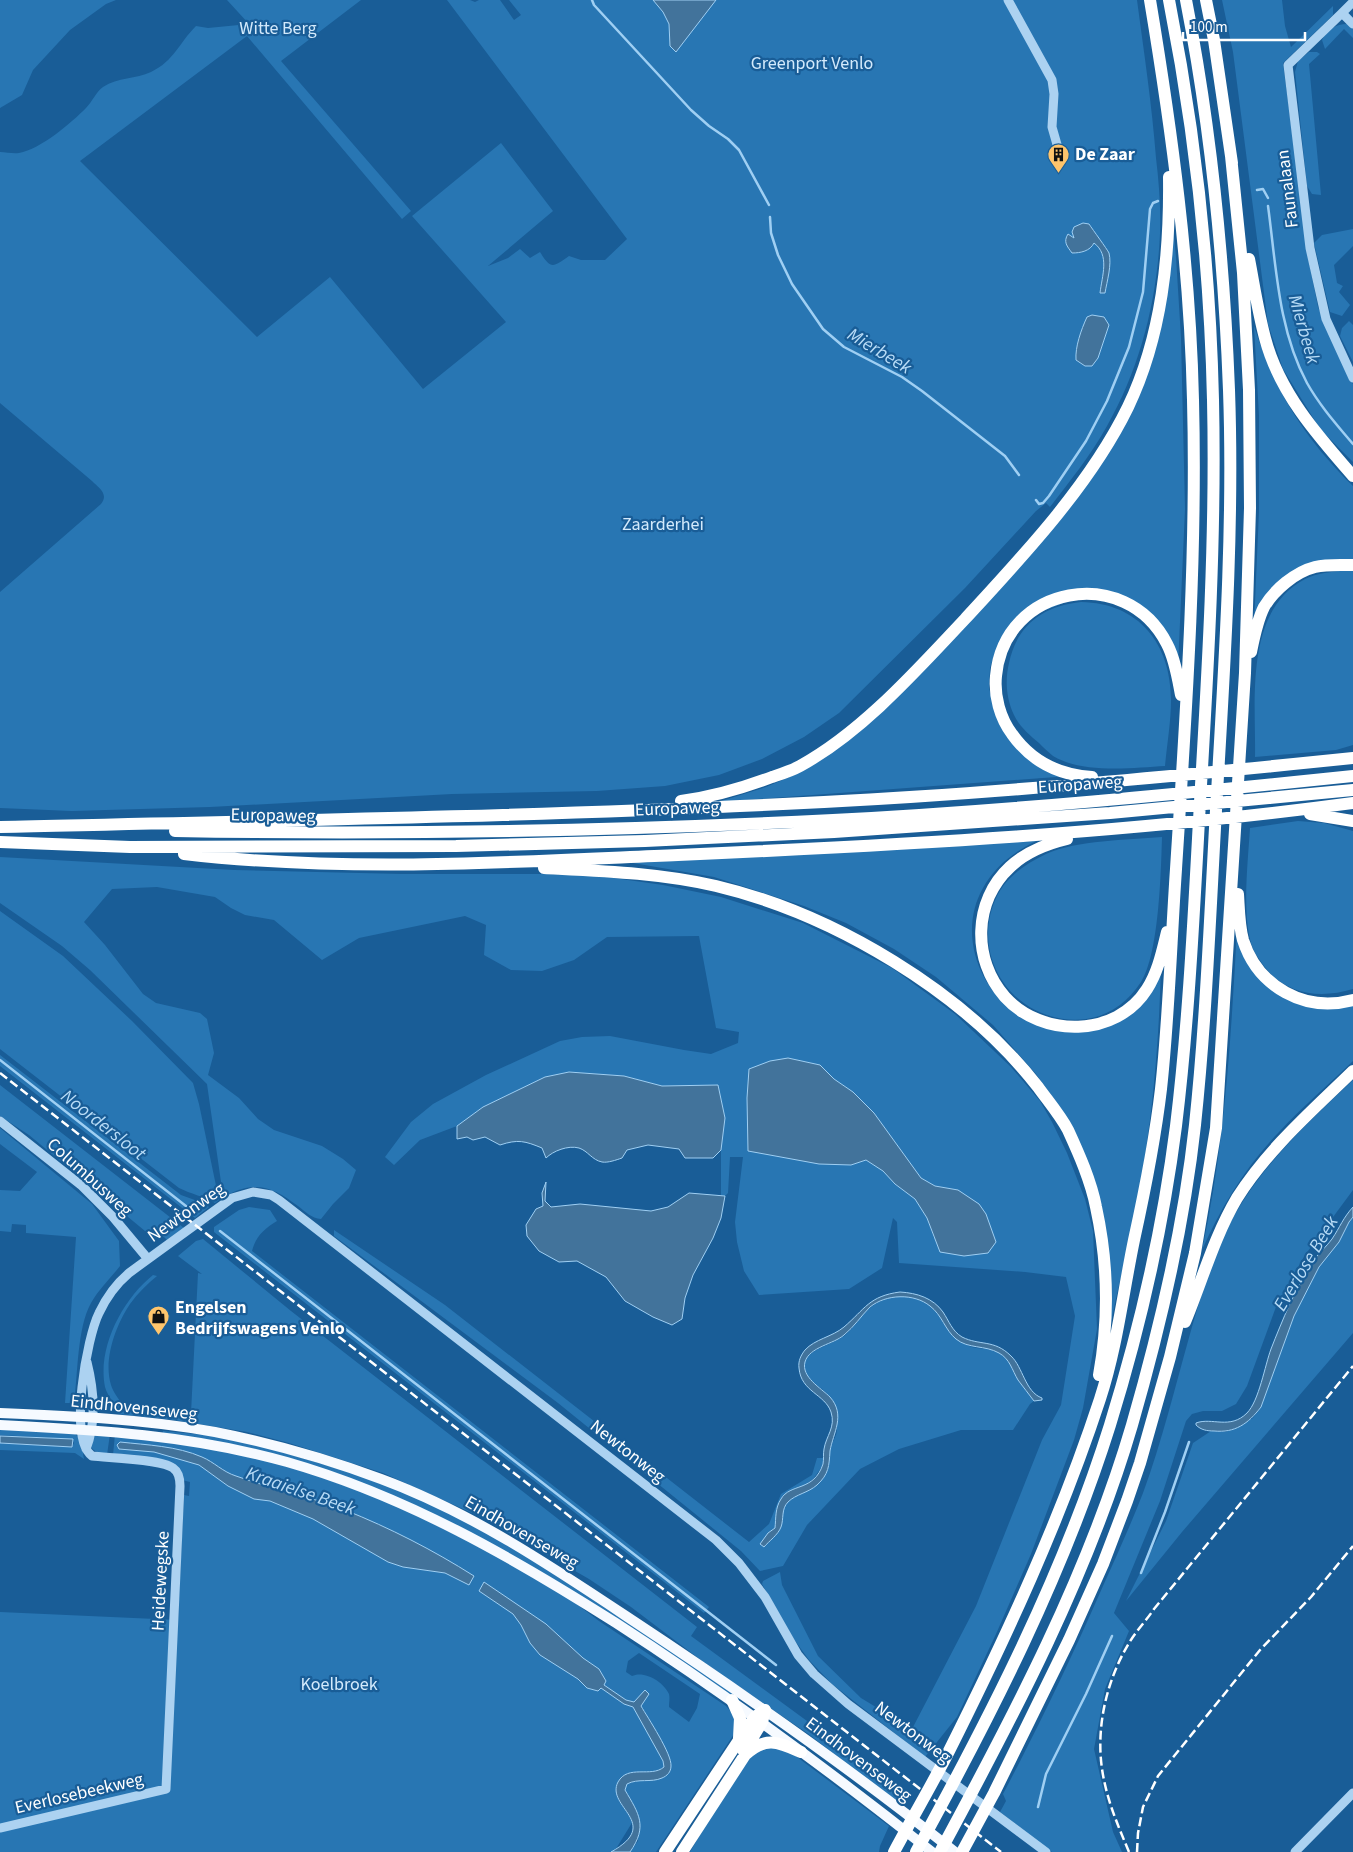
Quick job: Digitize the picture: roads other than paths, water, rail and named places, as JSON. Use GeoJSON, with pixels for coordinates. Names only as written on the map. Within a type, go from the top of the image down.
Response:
{"type":"FeatureCollection","features":[{"type":"Feature","properties":{"kind":"highway"},"geometry":{"type":"LineString","coordinates":[[896,1848],[947,1756],[1010,1625],[1064,1499],[1088,1434],[1105,1380],[1118,1329],[1155,1132],[1166,1033],[1185,713],[1193,501],[1193,398],[1187,280],[1169,115],[1150,0]]}},
{"type":"Feature","properties":{"kind":"highway"},"geometry":{"type":"LineString","coordinates":[[916,1852],[962,1768],[1031,1629],[1069,1538],[1110,1424],[1135,1336],[1154,1252],[1175,1129],[1188,1010],[1203,750],[1212,547],[1213,397],[1207,278],[1196,162],[1169,0]]}},
{"type":"Feature","properties":{"kind":"highway"},"geometry":{"type":"LineString","coordinates":[[940,1852],[1052,1635],[1106,1504],[1128,1435],[1172,1263],[1194,1129],[1205,1022],[1219,748],[1229,537],[1229,393],[1223,280],[1212,168],[1186,0]]}},
{"type":"Feature","properties":{"kind":"highway"},"geometry":{"type":"LineString","coordinates":[[1206,0],[1214,40],[1231,156],[1265,340],[1283,384],[1311,428],[1353,476]]}},
{"type":"Feature","properties":{"kind":"highway"},"geometry":{"type":"LineString","coordinates":[[587,813],[697,799],[748,786],[798,767],[846,737],[920,668],[999,582],[1056,515],[1091,469],[1128,406],[1150,351],[1165,281],[1169,207],[1169,115]]}},
{"type":"Feature","properties":{"kind":"highway"},"geometry":{"type":"LineString","coordinates":[[962,1852],[994,1793],[1070,1640],[1103,1564],[1140,1463],[1170,1357],[1195,1253],[1216,1128],[1245,673],[1250,508],[1249,390],[1243,274],[1231,156]]}},
{"type":"Feature","properties":{"kind":"highway"},"geometry":{"type":"LineString","coordinates":[[1245,673],[1260,617],[1277,590],[1296,576],[1313,568],[1353,565]]}},
{"type":"Feature","properties":{"kind":"highway"},"geometry":{"type":"LineString","coordinates":[[1135,780],[1066,773],[1040,761],[1021,747],[1008,729],[999,708],[995,686],[997,664],[1003,647],[1018,622],[1037,607],[1066,596],[1100,595],[1113,597],[1130,604],[1144,614],[1168,645],[1176,669],[1185,713]]}},
{"type":"Feature","properties":{"kind":"highway"},"geometry":{"type":"LineString","coordinates":[[1311,762],[1353,752]]}},
{"type":"Feature","properties":{"kind":"highway"},"geometry":{"type":"LineString","coordinates":[[0,828],[587,813],[827,802],[1135,780],[1353,758]]}},
{"type":"Feature","properties":{"kind":"highway","name":"Europaweg"},"geometry":{"type":"LineString","coordinates":[[0,828],[322,834],[534,832],[835,820],[1106,800],[1353,776]]}},
{"type":"Feature","properties":{"kind":"highway","name":"Europaweg"},"geometry":{"type":"LineString","coordinates":[[0,842],[130,847],[456,846],[645,841],[774,835],[1110,813],[1353,790]]}},
{"type":"Feature","properties":{"kind":"highway"},"geometry":{"type":"LineString","coordinates":[[130,847],[234,860],[397,865],[468,864],[839,848],[1096,831],[1278,813],[1353,803]]}},
{"type":"Feature","properties":{"kind":"highway"},"geometry":{"type":"LineString","coordinates":[[1278,813],[1327,816],[1353,821]]}},
{"type":"Feature","properties":{"kind":"highway"},"geometry":{"type":"LineString","coordinates":[[1096,831],[1052,842],[1022,857],[1003,874],[988,899],[981,932],[984,957],[992,978],[1005,997],[1014,1006],[1044,1022],[1068,1027],[1091,1026],[1103,1023],[1124,1012],[1141,997],[1153,978],[1174,904]]}},
{"type":"Feature","properties":{"kind":"highway"},"geometry":{"type":"LineString","coordinates":[[1235,842],[1242,933],[1250,956],[1260,973],[1280,990],[1302,1000],[1335,1003],[1353,1000]]}},
{"type":"Feature","properties":{"kind":"highway"},"geometry":{"type":"LineString","coordinates":[[468,864],[638,873],[717,887],[756,898],[823,924],[860,942],[914,975],[987,1031],[1024,1068],[1067,1128],[1086,1171],[1096,1206],[1105,1266],[1105,1328],[1088,1434]]}},
{"type":"Feature","properties":{"kind":"highway"},"geometry":{"type":"LineString","coordinates":[[1170,1357],[1211,1252],[1237,1199],[1266,1158],[1353,1071]]}},
{"type":"Feature","properties":{"kind":"highway"},"geometry":{"type":"LineString","coordinates":[[732,1700],[741,1722],[739,1740]]}},
{"type":"Feature","properties":{"kind":"highway"},"geometry":{"type":"LineString","coordinates":[[665,1852],[739,1740],[761,1717]]}},
{"type":"Feature","properties":{"kind":"highway"},"geometry":{"type":"LineString","coordinates":[[738,1766],[761,1717]]}},
{"type":"Feature","properties":{"kind":"highway"},"geometry":{"type":"LineString","coordinates":[[682,1852],[738,1766],[752,1749],[764,1743],[780,1743],[801,1752]]}},
{"type":"Feature","properties":{"kind":"main road","name":"Eindhovenseweg"},"geometry":{"type":"LineString","coordinates":[[0,1414],[80,1417],[165,1425],[240,1438],[317,1458],[384,1480],[414,1493],[468,1519],[532,1555],[679,1650],[801,1752],[932,1852]]}},
{"type":"Feature","properties":{"kind":"main road","name":"Eindhovenseweg"},"geometry":{"type":"LineString","coordinates":[[0,1425],[86,1429],[168,1437],[236,1450],[305,1468],[379,1494],[463,1532],[525,1566],[761,1717],[955,1852]]}},
{"type":"Feature","properties":{"kind":"street"},"geometry":{"type":"LineString","coordinates":[[1008,0],[1052,80],[1054,94],[1052,127],[1060,155]]}},
{"type":"Feature","properties":{"kind":"street"},"geometry":{"type":"LineString","coordinates":[[1353,2],[1342,13],[1353,24]]}},
{"type":"Feature","properties":{"kind":"street","name":"Faunalaan"},"geometry":{"type":"LineString","coordinates":[[1342,13],[1288,65],[1310,248],[1326,319],[1353,378]]}},
{"type":"Feature","properties":{"kind":"street","name":"Columbusweg"},"geometry":{"type":"LineString","coordinates":[[0,1121],[82,1186],[114,1217],[148,1259]]}},
{"type":"Feature","properties":{"kind":"street","name":"Newtonweg"},"geometry":{"type":"LineString","coordinates":[[148,1259],[232,1198],[253,1192],[270,1195],[279,1200],[716,1540],[739,1563],[759,1589],[798,1655],[814,1674],[848,1704],[1046,1852]]}},
{"type":"Feature","properties":{"kind":"street"},"geometry":{"type":"LineString","coordinates":[[86,1429],[80,1417],[83,1375],[91,1335],[99,1312],[123,1279],[148,1259]]}},
{"type":"Feature","properties":{"kind":"street"},"geometry":{"type":"LineString","coordinates":[[86,1429],[93,1418],[91,1375],[87,1362]]}},
{"type":"Feature","properties":{"kind":"street","name":"Heidewegske"},"geometry":{"type":"LineString","coordinates":[[86,1429],[86,1449],[92,1456],[161,1464],[173,1468],[179,1476],[166,1789]]}},
{"type":"Feature","properties":{"kind":"street","name":"Everlosebeekweg"},"geometry":{"type":"LineString","coordinates":[[0,1828],[166,1789]]}},
{"type":"Feature","properties":{"kind":"street"},"geometry":{"type":"LineString","coordinates":[[1295,1852],[1353,1794]]}},
{"type":"Feature","properties":{"kind":"waterway","name":"Mierbeek"},"geometry":{"type":"LineString","coordinates":[[592,0],[594,5],[691,110],[739,150],[769,205]]}},
{"type":"Feature","properties":{"kind":"waterway","name":"Mierbeek"},"geometry":{"type":"LineString","coordinates":[[1257,190],[1263,189],[1268,198]]}},
{"type":"Feature","properties":{"kind":"waterway","name":"Mierbeek"},"geometry":{"type":"LineString","coordinates":[[1036,500],[1039,504],[1043,503],[1049,496],[1086,441],[1107,401],[1129,347],[1143,292],[1150,209],[1153,203],[1158,201]]}},
{"type":"Feature","properties":{"kind":"waterway","name":"Mierbeek"},"geometry":{"type":"LineString","coordinates":[[1268,206],[1276,274],[1284,319],[1297,363],[1317,400],[1353,444]]}},
{"type":"Feature","properties":{"kind":"waterway","name":"Mierbeek"},"geometry":{"type":"LineString","coordinates":[[770,217],[771,233],[778,255],[792,284],[823,329],[844,347],[902,377],[922,391],[1005,456],[1019,475]]}},
{"type":"Feature","properties":{"kind":"waterway","name":"Noordersloot"},"geometry":{"type":"LineString","coordinates":[[0,1060],[191,1210]]}},
{"type":"Feature","properties":{"kind":"waterway"},"geometry":{"type":"LineString","coordinates":[[220,1231],[776,1665]]}},
{"type":"Feature","properties":{"kind":"waterway"},"geometry":{"type":"LineString","coordinates":[[1141,1573],[1165,1512],[1189,1442]]}},
{"type":"Feature","properties":{"kind":"waterway"},"geometry":{"type":"LineString","coordinates":[[1038,1807],[1046,1774],[1086,1694],[1112,1636]]}},
{"type":"Feature","properties":{"kind":"railway"},"geometry":{"type":"LineString","coordinates":[[0,1073],[1001,1852]]}},
{"type":"Feature","properties":{"kind":"railway"},"geometry":{"type":"LineString","coordinates":[[1129,1852],[1106,1789],[1100,1745],[1101,1727],[1108,1692],[1121,1658],[1154,1609],[1353,1366]]}},
{"type":"Feature","properties":{"kind":"railway"},"geometry":{"type":"LineString","coordinates":[[1137,1852],[1138,1833],[1143,1807],[1158,1776],[1260,1650],[1311,1597],[1353,1546]]}},
{"type":"Feature","properties":{"kind":"place","name":"De Zaar"},"geometry":{"type":"Point","coordinates":[1059,173]}},
{"type":"Feature","properties":{"kind":"place","name":"Engelsen Bedrijfswagens Venlo"},"geometry":{"type":"Point","coordinates":[159,1336]}},
{"type":"Feature","properties":{"kind":"park label","name":"Witte Berg"},"geometry":{"type":"Point","coordinates":[278,28]}},
{"type":"Feature","properties":{"kind":"park label","name":"Greenport Venlo"},"geometry":{"type":"Point","coordinates":[812,63]}},
{"type":"Feature","properties":{"kind":"park label","name":"Zaarderhei"},"geometry":{"type":"Point","coordinates":[663,524]}},
{"type":"Feature","properties":{"kind":"park label","name":"Koelbroek"},"geometry":{"type":"Point","coordinates":[339,1684]}},
{"type":"Feature","properties":{"kind":"water label","name":"Everlose Beek"},"geometry":{"type":"Point","coordinates":[1305,1263]}},
{"type":"Feature","properties":{"kind":"water label","name":"Kraaielse Beek"},"geometry":{"type":"Point","coordinates":[301,1490]}}]}
